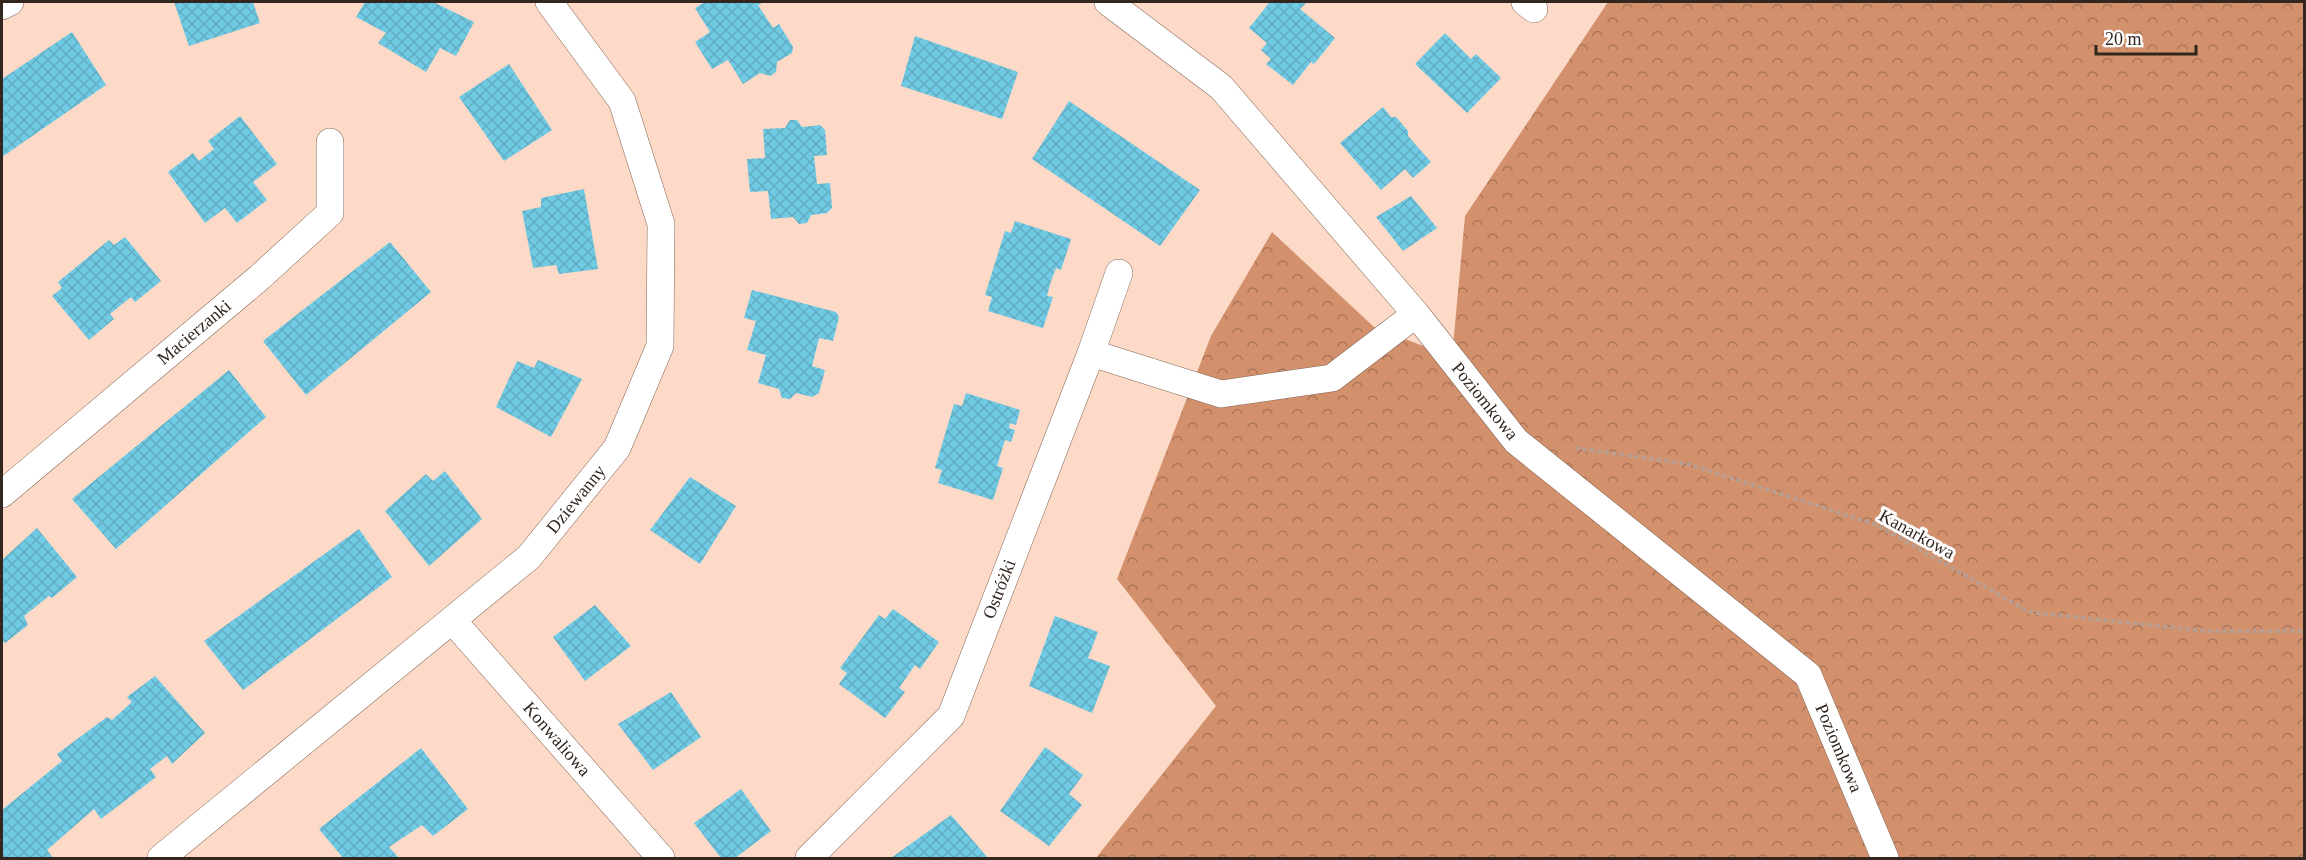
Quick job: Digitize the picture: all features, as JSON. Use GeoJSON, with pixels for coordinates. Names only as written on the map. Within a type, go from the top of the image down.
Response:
{"type":"FeatureCollection","features":[{"type":"Feature","properties":{"kind":"street"},"geometry":{"type":"LineString","coordinates":[[2,6],[10,2]]}},
{"type":"Feature","properties":{"kind":"street","name":"Dziewanny"},"geometry":{"type":"LineString","coordinates":[[161,858],[529,557],[617,448],[660,346],[661,224],[622,101],[549,2]]}},
{"type":"Feature","properties":{"kind":"street","name":"Poziomkowa"},"geometry":{"type":"LineString","coordinates":[[1108,2],[1221,87],[1416,314],[1516,441],[1808,675],[1885,858]]}},
{"type":"Feature","properties":{"kind":"street","name":"Macierzanki"},"geometry":{"type":"LineString","coordinates":[[2,494],[260,277],[330,213],[330,142]]}},
{"type":"Feature","properties":{"kind":"street","name":"Ostróżki"},"geometry":{"type":"LineString","coordinates":[[809,858],[951,716],[1091,353],[1119,273]]}},
{"type":"Feature","properties":{"kind":"street"},"geometry":{"type":"LineString","coordinates":[[1091,353],[1221,394],[1332,378],[1416,314]]}},
{"type":"Feature","properties":{"kind":"street","name":"Konwaliowa"},"geometry":{"type":"LineString","coordinates":[[452,620],[661,858]]}},
{"type":"Feature","properties":{"kind":"path","name":"Kanarkowa"},"geometry":{"type":"LineString","coordinates":[[1566,447],[1688,464],[1877,525],[2029,612],[2204,631],[2304,631]]}},
{"type":"Feature","properties":{"kind":"green space"},"geometry":{"type":"Polygon","coordinates":[[[1608,2],[2304,2],[2304,858],[1096,858],[1216,706],[1117,579],[1211,336],[1272,232],[1374,327],[1452,357],[1465,216],[1608,2]]]}},
{"type":"Feature","properties":{"kind":"building"},"geometry":{"type":"Polygon","coordinates":[[[174,2],[253,2],[260,23],[189,46],[174,2]]]}},
{"type":"Feature","properties":{"kind":"building"},"geometry":{"type":"Polygon","coordinates":[[[365,2],[433,2],[474,22],[456,56],[440,48],[426,72],[378,43],[386,33],[356,17],[365,2]]]}},
{"type":"Feature","properties":{"kind":"building"},"geometry":{"type":"Polygon","coordinates":[[[705,2],[764,2],[758,5],[773,28],[779,24],[793,47],[792,53],[777,62],[776,72],[770,76],[760,73],[743,84],[728,60],[712,69],[695,42],[710,32],[695,8],[705,2]]]}},
{"type":"Feature","properties":{"kind":"building"},"geometry":{"type":"Polygon","coordinates":[[[1270,2],[1307,2],[1300,9],[1335,38],[1314,64],[1311,62],[1293,85],[1266,64],[1271,59],[1261,50],[1267,43],[1249,28],[1270,2]]]}},
{"type":"Feature","properties":{"kind":"building"},"geometry":{"type":"Polygon","coordinates":[[[72,32],[106,85],[2,157],[2,79],[72,32]]]}},
{"type":"Feature","properties":{"kind":"building"},"geometry":{"type":"Polygon","coordinates":[[[1445,33],[1471,59],[1476,54],[1501,78],[1467,113],[1415,64],[1445,33]]]}},
{"type":"Feature","properties":{"kind":"building"},"geometry":{"type":"Polygon","coordinates":[[[915,36],[1018,72],[1002,119],[901,86],[915,36]]]}},
{"type":"Feature","properties":{"kind":"building"},"geometry":{"type":"Polygon","coordinates":[[[509,64],[552,130],[504,161],[459,97],[509,64]]]}},
{"type":"Feature","properties":{"kind":"building"},"geometry":{"type":"Polygon","coordinates":[[[1069,101],[1200,190],[1160,246],[1032,159],[1069,101]]]}},
{"type":"Feature","properties":{"kind":"building"},"geometry":{"type":"Polygon","coordinates":[[[1383,107],[1391,117],[1396,117],[1408,131],[1408,136],[1431,162],[1413,178],[1405,169],[1381,190],[1340,143],[1383,107]]]}},
{"type":"Feature","properties":{"kind":"building"},"geometry":{"type":"Polygon","coordinates":[[[240,116],[277,164],[253,182],[267,200],[237,223],[225,208],[205,223],[168,172],[193,153],[199,161],[214,149],[208,141],[240,116]]]}},
{"type":"Feature","properties":{"kind":"building"},"geometry":{"type":"Polygon","coordinates":[[[790,120],[797,120],[802,127],[820,125],[825,130],[827,155],[814,156],[817,184],[830,183],[832,208],[827,213],[811,215],[807,223],[799,224],[793,217],[771,219],[768,191],[750,192],[747,159],[765,158],[763,129],[785,128],[790,120]]]}},
{"type":"Feature","properties":{"kind":"building"},"geometry":{"type":"Polygon","coordinates":[[[584,189],[598,269],[559,274],[556,265],[533,268],[522,211],[541,207],[541,198],[584,189]]]}},
{"type":"Feature","properties":{"kind":"building"},"geometry":{"type":"Polygon","coordinates":[[[1411,196],[1437,228],[1403,251],[1376,217],[1411,196]]]}},
{"type":"Feature","properties":{"kind":"building"},"geometry":{"type":"Polygon","coordinates":[[[1015,221],[1071,239],[1061,270],[1056,268],[1051,281],[1047,296],[1053,297],[1043,328],[988,311],[992,297],[985,295],[1005,231],[1011,233],[1015,221]]]}},
{"type":"Feature","properties":{"kind":"building"},"geometry":{"type":"Polygon","coordinates":[[[125,237],[161,281],[135,302],[131,297],[110,314],[114,319],[89,340],[52,296],[62,288],[58,282],[109,240],[114,245],[125,237]]]}},
{"type":"Feature","properties":{"kind":"building"},"geometry":{"type":"Polygon","coordinates":[[[390,242],[431,292],[306,395],[263,341],[390,242]]]}},
{"type":"Feature","properties":{"kind":"building"},"geometry":{"type":"Polygon","coordinates":[[[752,290],[836,312],[839,317],[833,341],[819,338],[812,366],[825,370],[819,393],[812,397],[796,393],[790,399],[782,398],[779,389],[758,383],[766,355],[747,350],[756,321],[744,318],[752,290]]]}},
{"type":"Feature","properties":{"kind":"building"},"geometry":{"type":"Polygon","coordinates":[[[538,360],[582,379],[551,437],[496,407],[517,361],[534,368],[538,360]]]}},
{"type":"Feature","properties":{"kind":"building"},"geometry":{"type":"Polygon","coordinates":[[[229,370],[266,417],[116,549],[72,499],[229,370]]]}},
{"type":"Feature","properties":{"kind":"building"},"geometry":{"type":"Polygon","coordinates":[[[966,393],[1020,410],[1016,425],[1010,423],[1009,428],[1015,430],[1011,442],[1005,440],[997,466],[1003,468],[993,500],[938,483],[942,470],[935,468],[954,404],[962,406],[966,393]]]}},
{"type":"Feature","properties":{"kind":"building"},"geometry":{"type":"Polygon","coordinates":[[[445,471],[482,519],[429,566],[385,511],[426,474],[433,481],[445,471]]]}},
{"type":"Feature","properties":{"kind":"building"},"geometry":{"type":"Polygon","coordinates":[[[690,477],[736,506],[700,564],[650,530],[690,477]]]}},
{"type":"Feature","properties":{"kind":"building"},"geometry":{"type":"Polygon","coordinates":[[[37,528],[77,577],[52,598],[49,596],[24,616],[28,625],[5,643],[2,640],[2,560],[37,528]]]}},
{"type":"Feature","properties":{"kind":"building"},"geometry":{"type":"Polygon","coordinates":[[[359,529],[392,577],[243,690],[204,641],[359,529]]]}},
{"type":"Feature","properties":{"kind":"building"},"geometry":{"type":"Polygon","coordinates":[[[595,605],[631,646],[585,681],[553,637],[595,605]]]}},
{"type":"Feature","properties":{"kind":"building"},"geometry":{"type":"Polygon","coordinates":[[[893,609],[939,642],[920,669],[915,665],[899,688],[905,692],[885,718],[839,684],[847,673],[840,668],[879,615],[885,619],[893,609]]]}},
{"type":"Feature","properties":{"kind":"building"},"geometry":{"type":"Polygon","coordinates":[[[1055,616],[1098,632],[1088,658],[1110,666],[1092,713],[1029,686],[1055,616]]]}},
{"type":"Feature","properties":{"kind":"building"},"geometry":{"type":"Polygon","coordinates":[[[155,676],[205,733],[172,764],[167,756],[150,769],[156,777],[101,819],[94,809],[47,850],[53,858],[2,858],[2,810],[62,761],[57,754],[107,717],[112,720],[132,702],[127,697],[155,676]]]}},
{"type":"Feature","properties":{"kind":"building"},"geometry":{"type":"Polygon","coordinates":[[[671,692],[701,737],[653,770],[618,724],[671,692]]]}},
{"type":"Feature","properties":{"kind":"building"},"geometry":{"type":"Polygon","coordinates":[[[1045,747],[1083,775],[1069,794],[1082,805],[1049,846],[1000,811],[1045,747]]]}},
{"type":"Feature","properties":{"kind":"building"},"geometry":{"type":"Polygon","coordinates":[[[421,748],[468,809],[433,836],[422,825],[389,847],[399,858],[343,858],[319,829],[421,748]]]}},
{"type":"Feature","properties":{"kind":"building"},"geometry":{"type":"Polygon","coordinates":[[[741,789],[771,831],[735,858],[721,858],[694,823],[741,789]]]}},
{"type":"Feature","properties":{"kind":"building"},"geometry":{"type":"Polygon","coordinates":[[[951,815],[988,858],[891,858],[951,815]]]}}]}
